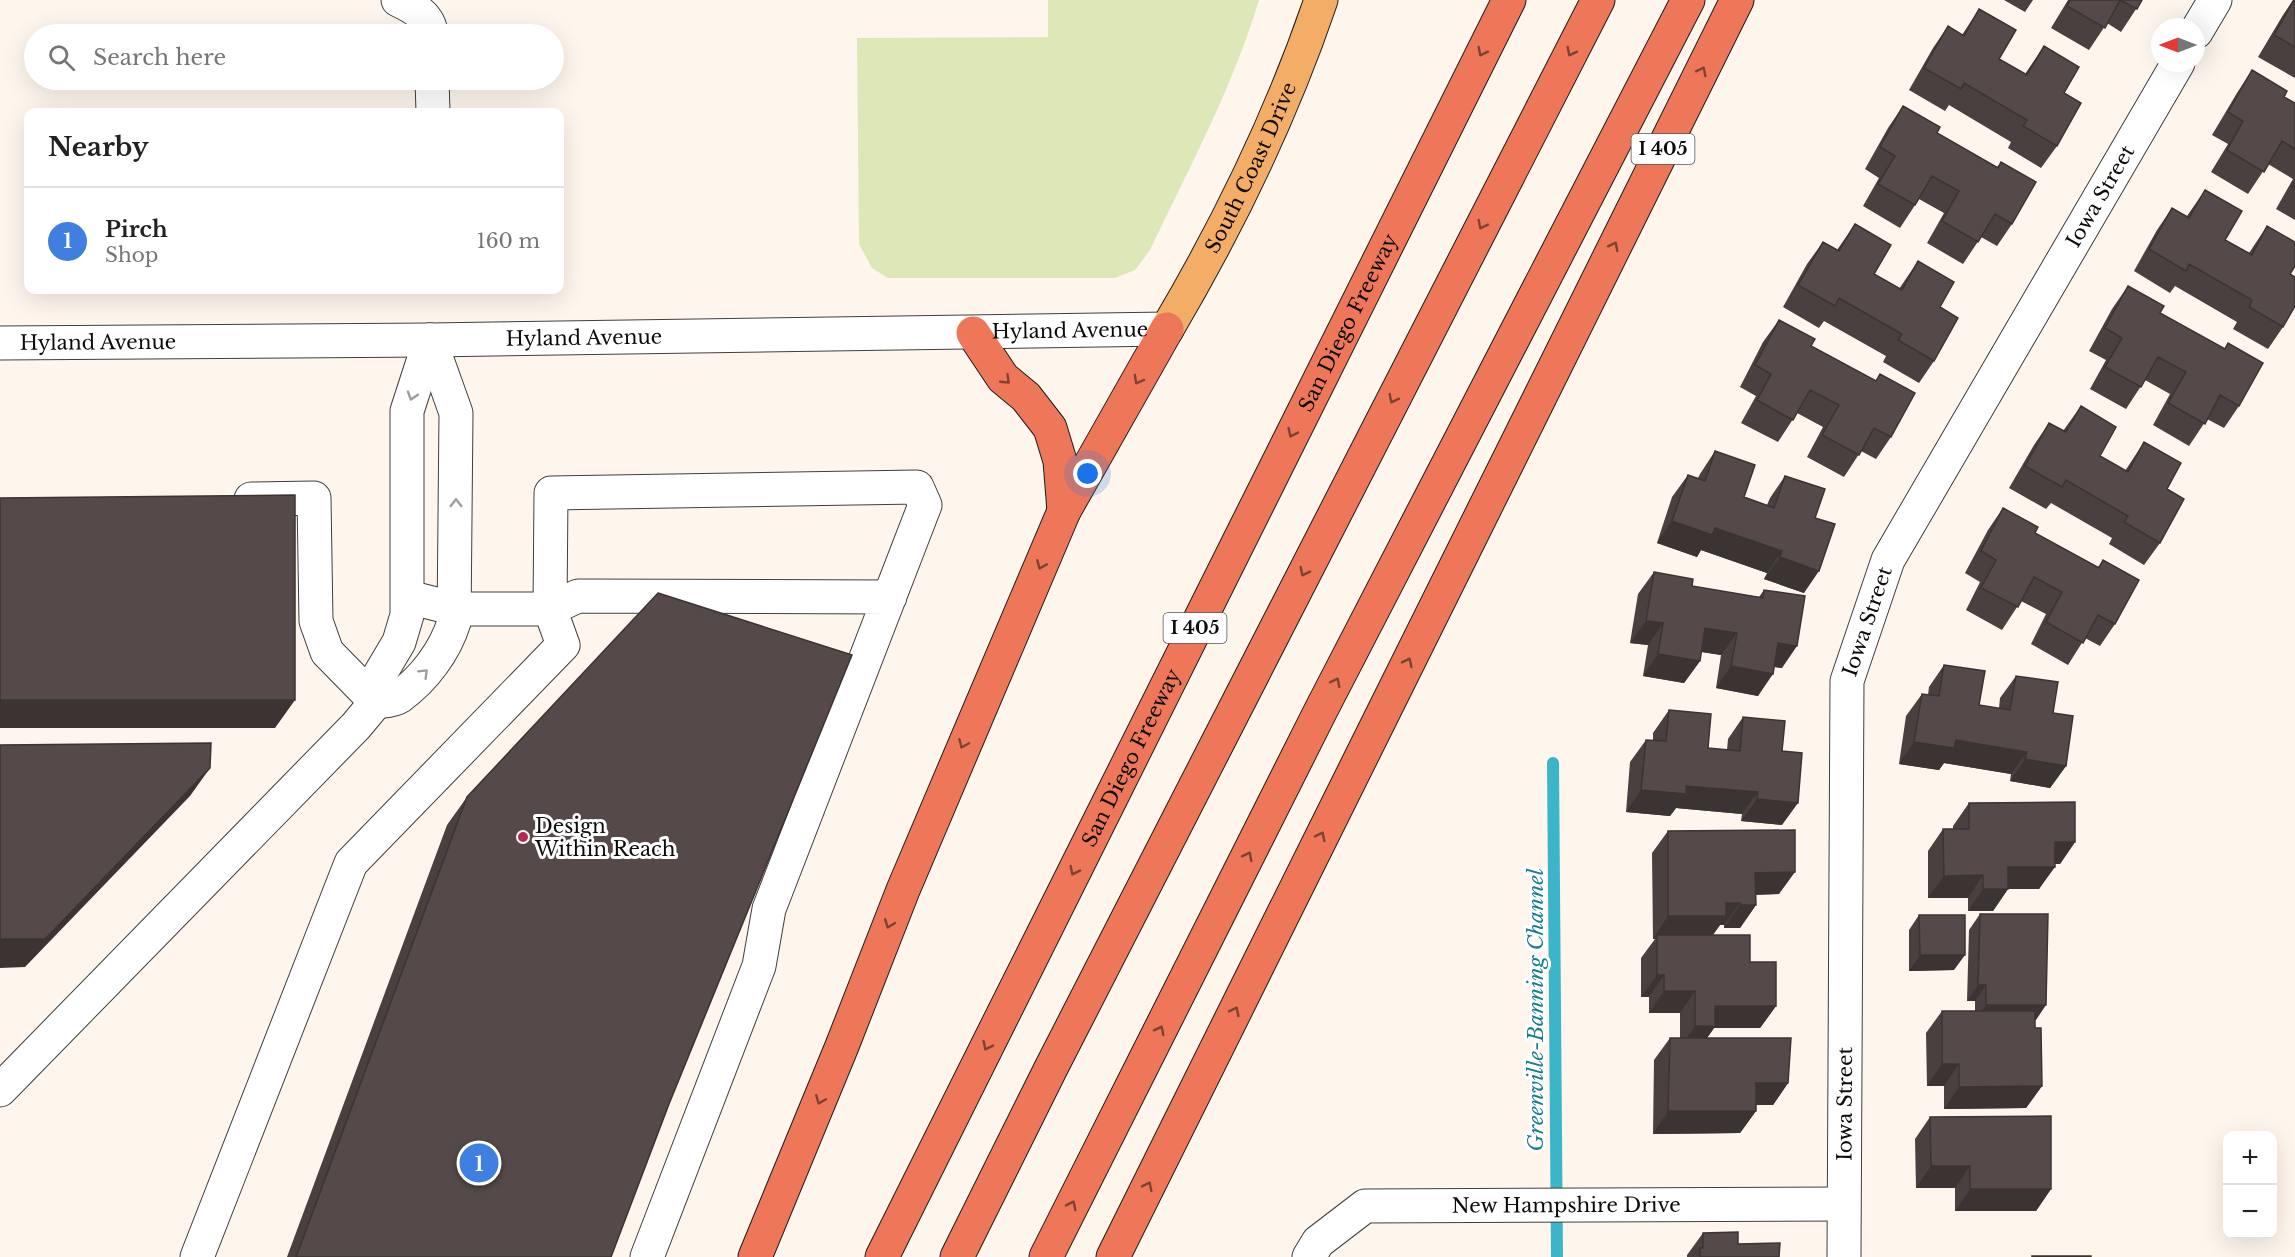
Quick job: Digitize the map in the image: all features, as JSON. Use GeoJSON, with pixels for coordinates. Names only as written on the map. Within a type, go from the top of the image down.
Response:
{"type":"FeatureCollection","features":[{"type":"Feature","properties":{"kind":"highway","name":"San Diego Freeway"},"geometry":{"type":"LineString","coordinates":[[882,1257],[1509,0]]}},
{"type":"Feature","properties":{"kind":"highway"},"geometry":{"type":"LineString","coordinates":[[957,1257],[1078,1015],[1598,0]]}},
{"type":"Feature","properties":{"kind":"highway"},"geometry":{"type":"LineString","coordinates":[[1046,1257],[1316,720],[1688,0]]}},
{"type":"Feature","properties":{"kind":"highway","name":"I 405"},"geometry":{"type":"LineString","coordinates":[[1113,1257],[1737,0]]}},
{"type":"Feature","properties":{"kind":"highway"},"geometry":{"type":"LineString","coordinates":[[755,1257],[907,879],[1064,511],[1167,329]]}},
{"type":"Feature","properties":{"kind":"highway"},"geometry":{"type":"LineString","coordinates":[[973,333],[1003,378],[1026,397],[1050,428],[1060,461],[1064,511]]}},
{"type":"Feature","properties":{"kind":"main road","name":"South Coast Drive"},"geometry":{"type":"LineString","coordinates":[[1167,329],[1206,262],[1270,133],[1322,0]]}},
{"type":"Feature","properties":{"kind":"street"},"geometry":{"type":"LineString","coordinates":[[398,0],[417,9],[429,24]]}},
{"type":"Feature","properties":{"kind":"street"},"geometry":{"type":"LineString","coordinates":[[2204,18],[2215,0]]}},
{"type":"Feature","properties":{"kind":"street","name":"Iowa Street"},"geometry":{"type":"LineString","coordinates":[[1844,1257],[1847,681],[1888,560],[2173,72]]}},
{"type":"Feature","properties":{"kind":"street"},"geometry":{"type":"LineString","coordinates":[[432,90],[433,108]]}},
{"type":"Feature","properties":{"kind":"street","name":"Hyland Avenue"},"geometry":{"type":"LineString","coordinates":[[0,343],[430,340],[1167,329]]}},
{"type":"Feature","properties":{"kind":"street"},"geometry":{"type":"LineString","coordinates":[[0,1090],[348,734],[376,702],[380,674],[405,628],[408,597],[407,411],[430,340]]}},
{"type":"Feature","properties":{"kind":"street"},"geometry":{"type":"LineString","coordinates":[[376,702],[397,698],[436,661],[449,639],[456,609],[456,412],[430,340]]}},
{"type":"Feature","properties":{"kind":"street"},"geometry":{"type":"LineString","coordinates":[[196,1257],[351,863],[563,645],[550,609],[551,493],[917,487],[926,505],[769,909],[759,966],[647,1257]]}},
{"type":"Feature","properties":{"kind":"street"},"geometry":{"type":"LineString","coordinates":[[221,499],[314,498],[316,621],[327,652],[376,702]]}},
{"type":"Feature","properties":{"kind":"street"},"geometry":{"type":"LineString","coordinates":[[408,597],[456,609],[550,609],[578,597],[890,597]]}},
{"type":"Feature","properties":{"kind":"street","name":"New Hampshire Drive"},"geometry":{"type":"LineString","coordinates":[[1309,1257],[1318,1242],[1365,1206],[1480,1208],[1843,1204]]}},
{"type":"Feature","properties":{"kind":"green space"},"geometry":{"type":"Polygon","coordinates":[[[1048,0],[1259,0],[1223,96],[1150,250],[1135,270],[1115,278],[888,278],[872,268],[859,244],[857,38],[1048,37],[1048,0]]]}},
{"type":"Feature","properties":{"kind":"building"},"geometry":{"type":"Polygon","coordinates":[[[2070,0],[2120,0],[2105,28],[2067,6],[2070,0]]]}},
{"type":"Feature","properties":{"kind":"building"},"geometry":{"type":"Polygon","coordinates":[[[2120,0],[2142,0],[2137,9],[2120,0]]]}},
{"type":"Feature","properties":{"kind":"building"},"geometry":{"type":"Polygon","coordinates":[[[2295,0],[2295,47],[2274,35],[2295,0]]]}},
{"type":"Feature","properties":{"kind":"building"},"geometry":{"type":"Polygon","coordinates":[[[1979,9],[2016,30],[1999,59],[2027,75],[2044,46],[2079,67],[2064,93],[2081,103],[2057,146],[2023,126],[2027,120],[1964,83],[1961,89],[1924,68],[1948,26],[1964,36],[1979,9]]]}},
{"type":"Feature","properties":{"kind":"building"},"geometry":{"type":"Polygon","coordinates":[[[2252,70],[2287,91],[2284,97],[2295,103],[2295,149],[2282,141],[2264,172],[2227,150],[2243,121],[2228,112],[2252,70]]]}},
{"type":"Feature","properties":{"kind":"building"},"geometry":{"type":"Polygon","coordinates":[[[1903,106],[1940,127],[1937,133],[1998,168],[2001,162],[2036,182],[2012,224],[1995,214],[1978,242],[1942,221],[1959,191],[1932,176],[1915,205],[1878,184],[1895,156],[1880,147],[1903,106]]]}},
{"type":"Feature","properties":{"kind":"building"},"geometry":{"type":"Polygon","coordinates":[[[2205,190],[2242,211],[2225,240],[2252,255],[2267,226],[2295,242],[2295,266],[2290,274],[2295,277],[2295,306],[2283,327],[2249,307],[2252,300],[2189,264],[2186,271],[2149,249],[2172,208],[2189,218],[2205,190]]]}},
{"type":"Feature","properties":{"kind":"building"},"geometry":{"type":"Polygon","coordinates":[[[1855,224],[1891,245],[1874,274],[1902,290],[1918,261],[1954,282],[1940,307],[1958,318],[1934,361],[1898,340],[1902,334],[1839,298],[1835,306],[1798,285],[1823,242],[1839,251],[1855,224]]]}},
{"type":"Feature","properties":{"kind":"building"},"geometry":{"type":"Polygon","coordinates":[[[2128,286],[2164,306],[2160,313],[2225,349],[2228,343],[2263,363],[2239,406],[2220,395],[2205,424],[2168,403],[2186,372],[2158,357],[2141,387],[2105,367],[2122,338],[2105,328],[2128,286]]]}},
{"type":"Feature","properties":{"kind":"building"},"geometry":{"type":"Polygon","coordinates":[[[1779,320],[1815,339],[1811,346],[1876,381],[1880,374],[1915,393],[1891,437],[1874,428],[1859,455],[1822,435],[1839,405],[1810,390],[1793,420],[1757,400],[1771,374],[1755,365],[1779,320]]]}},
{"type":"Feature","properties":{"kind":"building"},"geometry":{"type":"Polygon","coordinates":[[[2081,406],[2116,427],[2100,456],[2128,472],[2144,442],[2181,463],[2167,489],[2184,499],[2160,543],[2124,522],[2128,516],[2066,480],[2062,487],[2025,466],[2049,423],[2066,432],[2081,406]]]}},
{"type":"Feature","properties":{"kind":"building"},"geometry":{"type":"Polygon","coordinates":[[[1715,451],[1755,465],[1744,497],[1774,508],[1785,476],[1825,489],[1815,518],[1835,524],[1819,571],[1780,557],[1782,551],[1715,528],[1712,535],[1672,521],[1688,475],[1705,481],[1715,451]]]}},
{"type":"Feature","properties":{"kind":"building"},"geometry":{"type":"Polygon","coordinates":[[[295,495],[295,700],[0,700],[0,498],[295,495]]]}},
{"type":"Feature","properties":{"kind":"building"},"geometry":{"type":"Polygon","coordinates":[[[2003,508],[2038,527],[2035,533],[2099,568],[2103,560],[2139,580],[2115,624],[2098,615],[2083,643],[2046,622],[2062,592],[2034,577],[2018,607],[1981,588],[1996,560],[1981,551],[2003,508]]]}},
{"type":"Feature","properties":{"kind":"building"},"geometry":{"type":"Polygon","coordinates":[[[1654,572],[1693,579],[1692,586],[1763,598],[1764,590],[1805,596],[1797,646],[1778,643],[1773,674],[1731,666],[1737,633],[1705,628],[1700,661],[1658,654],[1663,623],[1646,621],[1654,572]]]}},
{"type":"Feature","properties":{"kind":"building"},"geometry":{"type":"Polygon","coordinates":[[[658,593],[852,655],[669,1104],[611,1257],[296,1257],[467,797],[658,593]]]}},
{"type":"Feature","properties":{"kind":"building"},"geometry":{"type":"Polygon","coordinates":[[[1944,665],[1985,671],[1979,705],[2010,710],[2016,676],[2058,682],[2053,713],[2073,716],[2066,766],[2025,759],[2027,752],[1956,740],[1954,748],[1914,742],[1922,694],[1939,696],[1944,665]]]}},
{"type":"Feature","properties":{"kind":"building"},"geometry":{"type":"Polygon","coordinates":[[[1669,710],[1711,714],[1708,748],[1740,751],[1743,717],[1785,721],[1782,751],[1802,753],[1798,803],[1757,799],[1758,792],[1686,786],[1686,794],[1641,790],[1646,740],[1666,741],[1669,710]]]}},
{"type":"Feature","properties":{"kind":"building"},"geometry":{"type":"Polygon","coordinates":[[[211,743],[210,768],[45,939],[0,939],[0,745],[211,743]]]}},
{"type":"Feature","properties":{"kind":"building"},"geometry":{"type":"Polygon","coordinates":[[[2075,802],[2075,842],[2055,842],[2055,867],[2008,867],[2008,889],[1983,889],[1983,875],[1944,876],[1943,829],[1969,829],[1969,803],[2075,802]]]}},
{"type":"Feature","properties":{"kind":"building"},"geometry":{"type":"Polygon","coordinates":[[[1795,830],[1795,872],[1755,873],[1756,905],[1726,903],[1726,916],[1668,916],[1668,831],[1795,830]]]}},
{"type":"Feature","properties":{"kind":"building"},"geometry":{"type":"Polygon","coordinates":[[[1980,914],[2048,914],[2046,1005],[1986,1005],[1986,985],[1978,985],[1980,914]]]}},
{"type":"Feature","properties":{"kind":"building"},"geometry":{"type":"Polygon","coordinates":[[[1919,915],[1965,915],[1965,955],[1920,955],[1919,915]]]}},
{"type":"Feature","properties":{"kind":"building"},"geometry":{"type":"Polygon","coordinates":[[[1657,935],[1750,935],[1750,962],[1776,962],[1776,1006],[1715,1006],[1715,1026],[1695,1026],[1695,991],[1664,991],[1664,975],[1657,975],[1657,935]]]}},
{"type":"Feature","properties":{"kind":"building"},"geometry":{"type":"Polygon","coordinates":[[[1942,1011],[2035,1011],[2035,1028],[2041,1028],[2042,1086],[1959,1087],[1959,1064],[1942,1064],[1942,1011]]]}},
{"type":"Feature","properties":{"kind":"building"},"geometry":{"type":"Polygon","coordinates":[[[1670,1038],[1791,1038],[1788,1083],[1756,1083],[1756,1111],[1668,1111],[1670,1038]]]}},
{"type":"Feature","properties":{"kind":"building"},"geometry":{"type":"Polygon","coordinates":[[[2051,1116],[2051,1189],[1970,1189],[1970,1166],[1931,1166],[1930,1117],[2051,1116]]]}},
{"type":"Feature","properties":{"kind":"building"},"geometry":{"type":"Polygon","coordinates":[[[1738,1232],[1738,1244],[1780,1243],[1779,1257],[1700,1257],[1700,1248],[1703,1248],[1703,1233],[1738,1232]]]}},
{"type":"Feature","properties":{"kind":"building"},"geometry":{"type":"Polygon","coordinates":[[[2091,1256],[2091,1257],[2032,1257],[2091,1256]]]}},
{"type":"Feature","properties":{"kind":"waterway","name":"Greenville-Banning Channel"},"geometry":{"type":"LineString","coordinates":[[1553,763],[1557,1257]]}},
{"type":"Feature","properties":{"kind":"place","name":"Design Within Reach"},"geometry":{"type":"Point","coordinates":[523,837]}},
{"type":"Feature","properties":{"kind":"place","name":"Pirch"},"geometry":{"type":"Point","coordinates":[479,1163]}}]}
